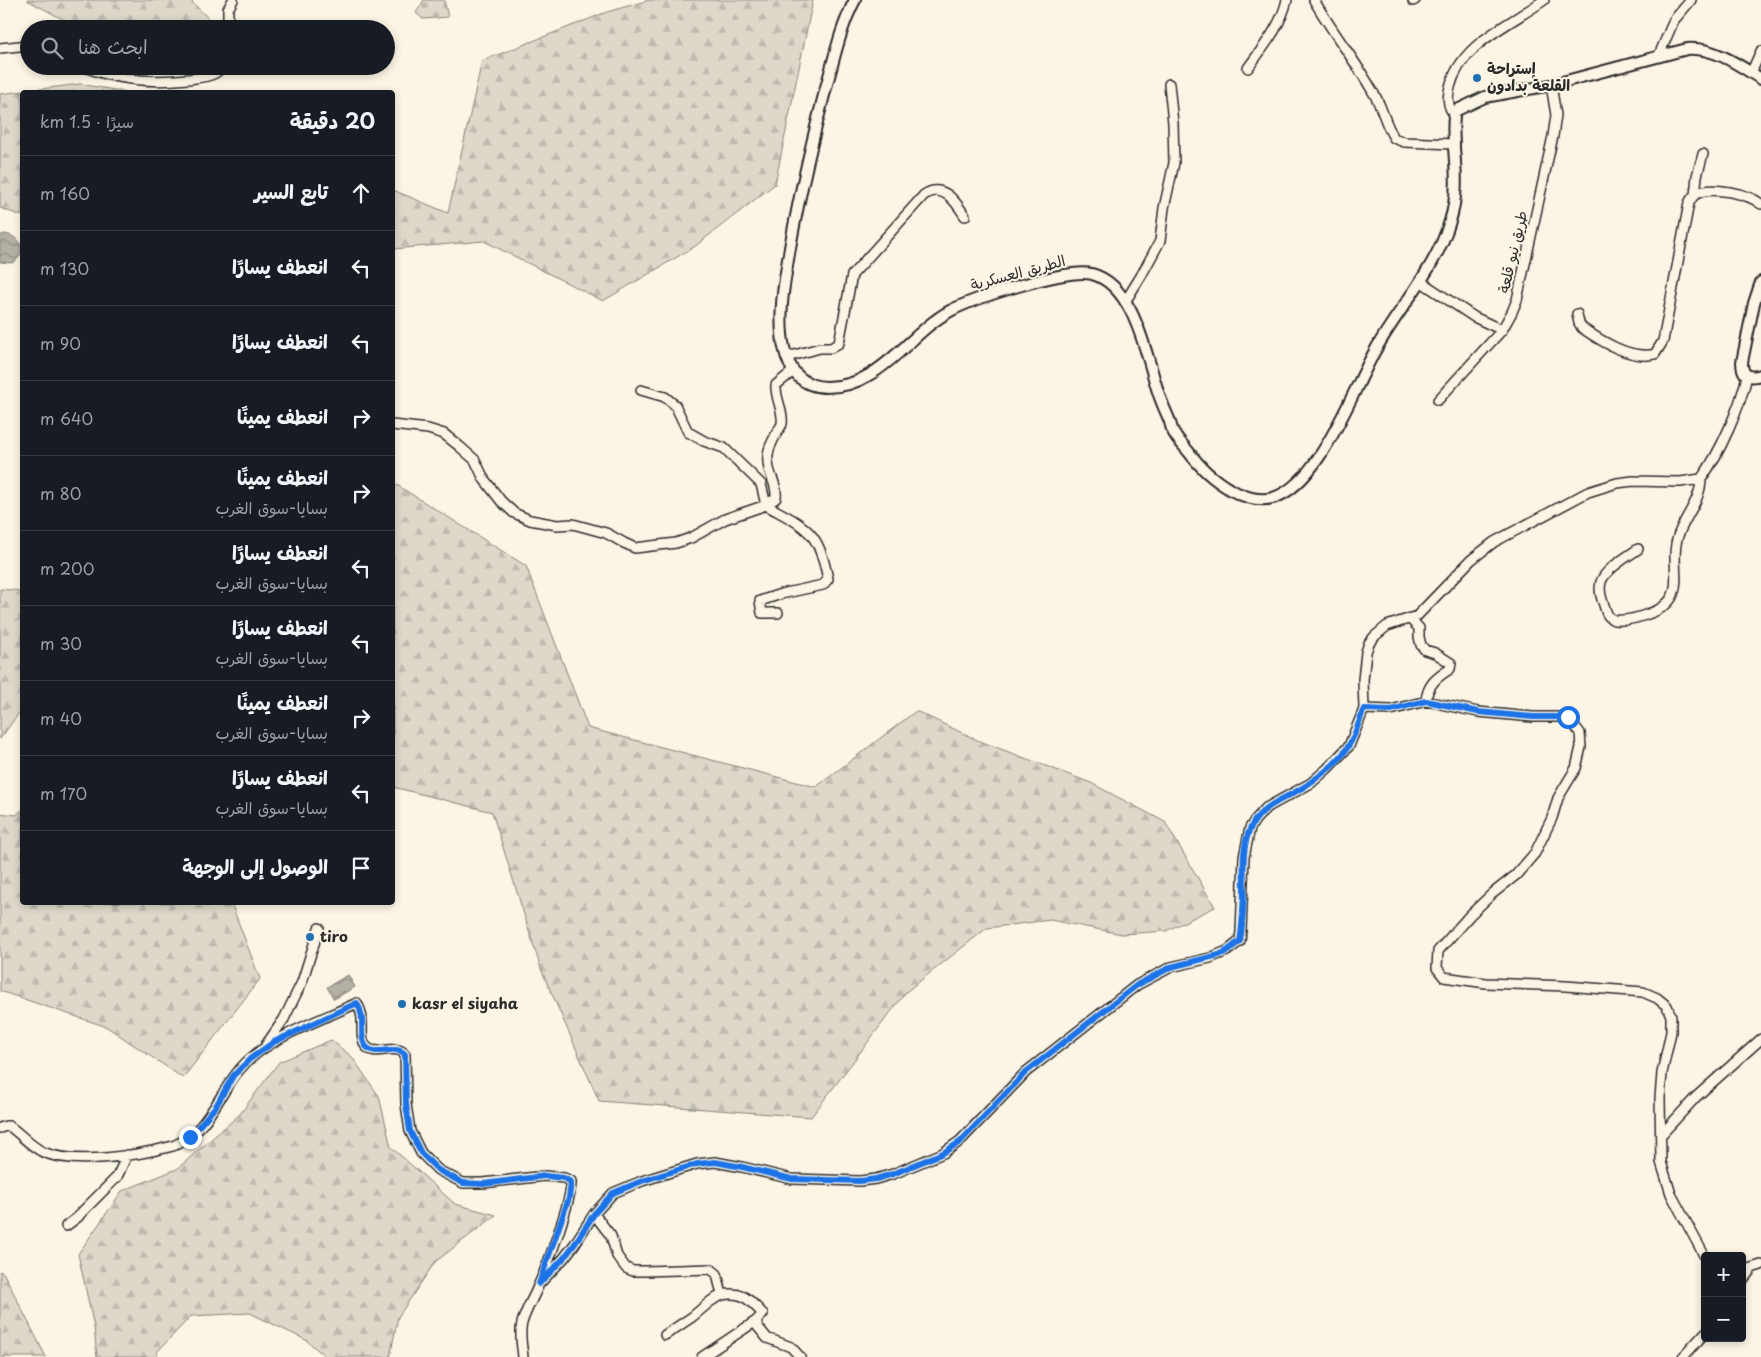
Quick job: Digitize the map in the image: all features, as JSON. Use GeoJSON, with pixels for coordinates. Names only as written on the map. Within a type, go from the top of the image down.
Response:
{"type":"FeatureCollection","features":[{"type":"Feature","properties":{"kind":"main road"},"geometry":{"type":"LineString","coordinates":[[792,372],[782,338],[784,280],[801,191],[836,50],[848,14],[855,0]]}},
{"type":"Feature","properties":{"kind":"main road"},"geometry":{"type":"LineString","coordinates":[[1455,111],[1485,97],[1551,85],[1687,49],[1704,50],[1714,53],[1761,79]]}},
{"type":"Feature","properties":{"kind":"main road","name":"الطريق العسكرية"},"geometry":{"type":"LineString","coordinates":[[792,372],[810,385],[830,387],[850,384],[880,368],[932,322],[961,305],[1013,288],[1066,274],[1082,273],[1102,278],[1116,290],[1125,302],[1142,337],[1159,395],[1173,433],[1199,465],[1215,480],[1246,497],[1267,500],[1282,495],[1294,487],[1313,465],[1340,422],[1375,350],[1437,254],[1451,218],[1456,193],[1453,121],[1455,111]]}},
{"type":"Feature","properties":{"kind":"main road"},"geometry":{"type":"LineString","coordinates":[[1761,282],[1754,303],[1742,362],[1742,369],[1747,376],[1761,375]]}},
{"type":"Feature","properties":{"kind":"street"},"geometry":{"type":"LineString","coordinates":[[228,20],[228,9],[233,0]]}},
{"type":"Feature","properties":{"kind":"street"},"geometry":{"type":"LineString","coordinates":[[1248,68],[1274,32],[1285,9],[1287,0]]}},
{"type":"Feature","properties":{"kind":"street"},"geometry":{"type":"LineString","coordinates":[[1314,0],[1324,19],[1363,74],[1378,100],[1394,138],[1404,142],[1454,144]]}},
{"type":"Feature","properties":{"kind":"street"},"geometry":{"type":"LineString","coordinates":[[1455,111],[1451,110],[1448,102],[1450,84],[1459,66],[1470,52],[1492,34],[1544,0]]}},
{"type":"Feature","properties":{"kind":"street"},"geometry":{"type":"LineString","coordinates":[[1659,55],[1674,20],[1691,0]]}},
{"type":"Feature","properties":{"kind":"street"},"geometry":{"type":"LineString","coordinates":[[0,48],[20,46]]}},
{"type":"Feature","properties":{"kind":"street"},"geometry":{"type":"LineString","coordinates":[[1752,73],[1761,51]]}},
{"type":"Feature","properties":{"kind":"street"},"geometry":{"type":"LineString","coordinates":[[109,75],[149,82],[209,75]]}},
{"type":"Feature","properties":{"kind":"street"},"geometry":{"type":"LineString","coordinates":[[1125,302],[1160,241],[1164,208],[1174,163],[1173,123],[1168,84]]}},
{"type":"Feature","properties":{"kind":"street","name":"طريق نيو قلعة"},"geometry":{"type":"LineString","coordinates":[[1438,400],[1502,330],[1517,300],[1553,136],[1556,115],[1551,85]]}},
{"type":"Feature","properties":{"kind":"street"},"geometry":{"type":"LineString","coordinates":[[1695,195],[1696,176],[1703,154]]}},
{"type":"Feature","properties":{"kind":"street"},"geometry":{"type":"LineString","coordinates":[[1577,314],[1582,328],[1612,347],[1638,354],[1655,354],[1663,341],[1689,203],[1698,193],[1710,190],[1735,192],[1761,204]]}},
{"type":"Feature","properties":{"kind":"street"},"geometry":{"type":"LineString","coordinates":[[787,357],[820,348],[831,348],[839,343],[852,275],[924,195],[932,191],[942,192],[956,202],[965,216]]}},
{"type":"Feature","properties":{"kind":"street"},"geometry":{"type":"LineString","coordinates":[[1420,281],[1468,313],[1502,330]]}},
{"type":"Feature","properties":{"kind":"street"},"geometry":{"type":"LineString","coordinates":[[395,425],[428,429],[444,434],[475,460],[484,479],[514,513],[530,520],[557,525],[573,524],[606,533],[624,544],[636,548],[676,543],[691,538],[725,519],[766,505],[776,498],[767,460],[768,450],[783,419],[776,387],[779,381],[792,372]]}},
{"type":"Feature","properties":{"kind":"street"},"geometry":{"type":"LineString","coordinates":[[1638,548],[1612,568],[1601,581],[1600,591],[1605,611],[1611,619],[1644,616],[1669,603],[1675,590],[1676,540],[1697,498],[1702,486],[1702,479],[1712,463],[1737,411],[1747,376]]}},
{"type":"Feature","properties":{"kind":"street"},"geometry":{"type":"LineString","coordinates":[[640,390],[665,397],[675,405],[688,432],[704,441],[724,448],[761,484],[766,505],[802,526],[812,536],[824,562],[828,580],[823,585],[781,594],[760,601],[762,613],[778,612]]}},
{"type":"Feature","properties":{"kind":"street"},"geometry":{"type":"LineString","coordinates":[[539,1284],[574,1245],[594,1214],[613,1193],[642,1181],[697,1164],[715,1162],[792,1179],[860,1181],[876,1179],[920,1164],[960,1142],[1026,1072],[1137,985],[1171,967],[1219,955],[1240,941],[1244,857],[1250,828],[1266,808],[1310,783],[1342,754],[1354,735],[1364,709],[1363,680],[1366,652],[1375,636],[1387,626],[1410,619],[1422,612],[1471,560],[1494,542],[1581,495],[1618,483],[1648,481],[1680,482],[1702,479]]}},
{"type":"Feature","properties":{"kind":"street"},"geometry":{"type":"LineString","coordinates":[[1410,619],[1419,628],[1421,645],[1425,650],[1435,653],[1451,663],[1450,669],[1438,677],[1427,691],[1426,701]]}},
{"type":"Feature","properties":{"kind":"street"},"geometry":{"type":"LineString","coordinates":[[1364,709],[1391,710],[1426,701],[1478,712],[1533,717],[1568,717],[1580,732],[1581,747],[1576,768],[1558,798],[1552,818],[1535,853],[1516,875],[1492,894],[1438,950],[1437,968],[1444,977],[1486,983],[1643,992],[1657,998],[1667,1006],[1671,1016],[1672,1032],[1662,1073],[1660,1098],[1661,1162],[1671,1194],[1702,1252]]}},
{"type":"Feature","properties":{"kind":"street"},"geometry":{"type":"LineString","coordinates":[[264,1048],[284,1019],[302,982],[319,928]]}},
{"type":"Feature","properties":{"kind":"street"},"geometry":{"type":"LineString","coordinates":[[0,1128],[9,1126],[38,1149],[53,1156],[76,1158],[126,1155],[164,1148],[183,1142],[190,1137],[216,1106],[233,1076],[250,1059],[264,1048],[357,1003],[362,1013],[363,1040],[368,1049],[372,1051],[395,1049],[405,1054],[406,1104],[410,1131],[421,1153],[438,1170],[463,1183],[483,1184],[557,1176],[569,1180],[572,1184],[569,1198],[539,1284],[522,1322],[520,1332],[524,1357]]}},
{"type":"Feature","properties":{"kind":"street"},"geometry":{"type":"LineString","coordinates":[[1661,1135],[1696,1097],[1761,1038]]}},
{"type":"Feature","properties":{"kind":"street"},"geometry":{"type":"LineString","coordinates":[[66,1226],[78,1217],[117,1177],[126,1155]]}},
{"type":"Feature","properties":{"kind":"street"},"geometry":{"type":"LineString","coordinates":[[594,1214],[611,1236],[617,1256],[626,1268],[639,1271],[711,1268],[717,1274],[722,1295]]}},
{"type":"Feature","properties":{"kind":"street"},"geometry":{"type":"LineString","coordinates":[[1746,1276],[1756,1266]]}},
{"type":"Feature","properties":{"kind":"street"},"geometry":{"type":"LineString","coordinates":[[665,1335],[692,1317],[711,1301],[722,1295],[734,1292],[742,1294],[763,1314],[756,1321],[702,1357]]}},
{"type":"Feature","properties":{"kind":"street"},"geometry":{"type":"LineString","coordinates":[[756,1321],[758,1327],[767,1338],[791,1347],[800,1357]]}},
{"type":"Feature","properties":{"kind":"street"},"geometry":{"type":"LineString","coordinates":[[1683,1357],[1701,1337]]}},
{"type":"Feature","properties":{"kind":"green space"},"geometry":{"type":"Polygon","coordinates":[[[27,0],[190,0],[208,18],[208,20],[64,20],[27,0]]]}},
{"type":"Feature","properties":{"kind":"green space"},"geometry":{"type":"Polygon","coordinates":[[[424,0],[444,0],[448,17],[423,19],[416,13],[424,0]]]}},
{"type":"Feature","properties":{"kind":"green space"},"geometry":{"type":"Polygon","coordinates":[[[649,0],[813,0],[775,184],[694,247],[603,301],[484,241],[395,249],[395,191],[448,213],[482,61],[607,12],[649,0]]]}},
{"type":"Feature","properties":{"kind":"green space"},"geometry":{"type":"Polygon","coordinates":[[[80,84],[114,90],[32,90],[80,84]]]}},
{"type":"Feature","properties":{"kind":"green space"},"geometry":{"type":"Polygon","coordinates":[[[20,92],[20,215],[0,208],[0,94],[20,92]]]}},
{"type":"Feature","properties":{"kind":"green space"},"geometry":{"type":"Polygon","coordinates":[[[395,484],[526,566],[588,728],[816,787],[916,711],[977,740],[1091,783],[1165,822],[1215,907],[1166,931],[1122,934],[1050,920],[987,928],[906,992],[811,1117],[599,1101],[541,969],[492,812],[395,788],[395,484]]]}},
{"type":"Feature","properties":{"kind":"green space"},"geometry":{"type":"Polygon","coordinates":[[[0,589],[20,591],[20,712],[0,739],[0,589]]]}},
{"type":"Feature","properties":{"kind":"green space"},"geometry":{"type":"Polygon","coordinates":[[[20,812],[20,905],[232,905],[260,979],[183,1078],[107,1027],[0,991],[0,813],[16,815],[20,812]]]}},
{"type":"Feature","properties":{"kind":"green space"},"geometry":{"type":"Polygon","coordinates":[[[331,1040],[352,1057],[379,1096],[391,1147],[455,1204],[496,1215],[435,1262],[398,1317],[390,1357],[326,1357],[306,1340],[250,1313],[191,1316],[157,1352],[158,1357],[97,1357],[94,1327],[78,1254],[122,1191],[177,1169],[240,1114],[279,1062],[331,1040]]]}},
{"type":"Feature","properties":{"kind":"green space"},"geometry":{"type":"Polygon","coordinates":[[[0,1271],[4,1274],[46,1357],[0,1357],[0,1271]]]}},
{"type":"Feature","properties":{"kind":"water"},"geometry":{"type":"Polygon","coordinates":[[[4,234],[10,235],[20,244],[20,255],[12,263],[0,262],[0,236],[4,234]]]}},
{"type":"Feature","properties":{"kind":"water"},"geometry":{"type":"Polygon","coordinates":[[[348,975],[355,987],[334,999],[327,987],[348,975]]]}},
{"type":"Feature","properties":{"kind":"place","name":"إستراحة القلعة بدادون"},"geometry":{"type":"Point","coordinates":[1477,78]}},
{"type":"Feature","properties":{"kind":"place","name":"tiro"},"geometry":{"type":"Point","coordinates":[310,937]}},
{"type":"Feature","properties":{"kind":"place","name":"kasr el siyaha"},"geometry":{"type":"Point","coordinates":[402,1004]}},
{"type":"Feature","properties":{"kind":"route"},"geometry":{"type":"LineString","coordinates":[[190,1137],[216,1106],[233,1076],[250,1059],[274,1042],[357,1003],[362,1013],[363,1040],[368,1049],[372,1051],[395,1049],[405,1054],[406,1104],[410,1131],[421,1153],[438,1170],[455,1180],[473,1184],[545,1176],[557,1176],[571,1182],[569,1198],[539,1284],[564,1258],[594,1214],[613,1193],[642,1181],[697,1164],[715,1162],[792,1179],[838,1182],[860,1181],[876,1179],[920,1164],[960,1142],[1026,1072],[1137,985],[1171,967],[1219,955],[1240,941],[1244,890],[1244,857],[1250,828],[1266,808],[1310,783],[1342,754],[1349,746],[1364,709],[1391,710],[1426,701],[1478,712],[1533,717],[1568,717]]}}]}
